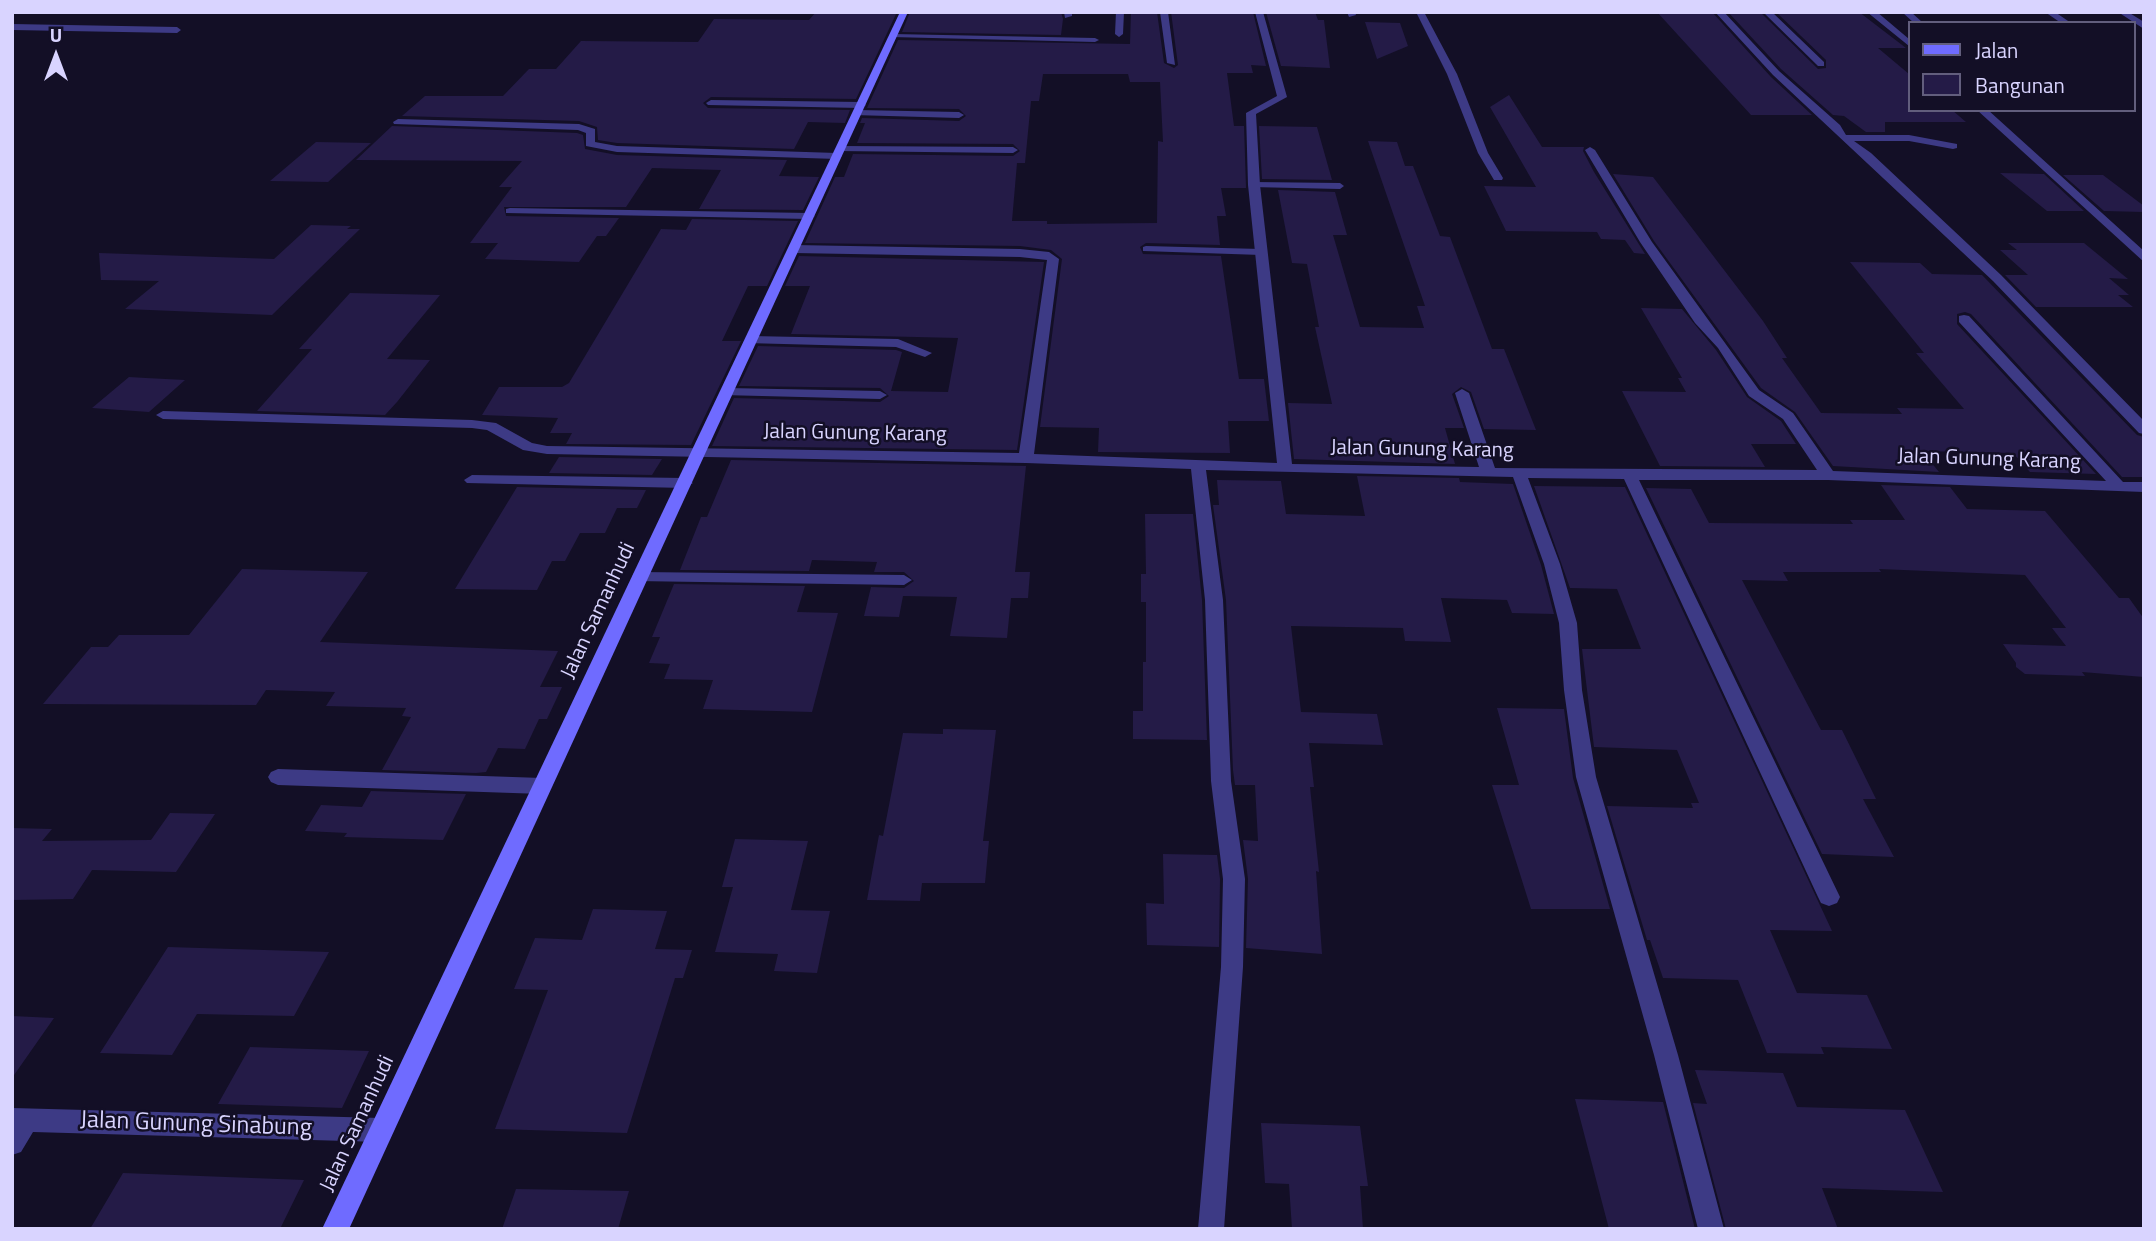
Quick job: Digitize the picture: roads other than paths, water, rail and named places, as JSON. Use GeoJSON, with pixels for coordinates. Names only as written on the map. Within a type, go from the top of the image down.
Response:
{"type":"FeatureCollection","features":[{"type":"Feature","properties":{"kind":"street","name":"Jalan Samanhudi"},"geometry":{"type":"LineString","coordinates":[[335,1229],[905,12]]}},
{"type":"Feature","properties":{"kind":"street"},"geometry":{"type":"LineString","coordinates":[[1119,34],[1121,12]]}},
{"type":"Feature","properties":{"kind":"street"},"geometry":{"type":"LineString","coordinates":[[1164,12],[1172,63]]}},
{"type":"Feature","properties":{"kind":"street"},"geometry":{"type":"LineString","coordinates":[[1259,12],[1282,97],[1251,113],[1254,185],[1285,468]]}},
{"type":"Feature","properties":{"kind":"street"},"geometry":{"type":"LineString","coordinates":[[1420,12],[1452,74],[1483,153],[1498,178]]}},
{"type":"Feature","properties":{"kind":"street"},"geometry":{"type":"LineString","coordinates":[[1719,12],[1776,73],[1836,127],[1843,138],[1867,155],[1997,278],[2144,430]]}},
{"type":"Feature","properties":{"kind":"street"},"geometry":{"type":"LineString","coordinates":[[1767,12],[1821,64]]}},
{"type":"Feature","properties":{"kind":"street"},"geometry":{"type":"LineString","coordinates":[[1871,12],[1908,42]]}},
{"type":"Feature","properties":{"kind":"street"},"geometry":{"type":"LineString","coordinates":[[2122,12],[2144,26]]}},
{"type":"Feature","properties":{"kind":"street"},"geometry":{"type":"LineString","coordinates":[[12,27],[177,30]]}},
{"type":"Feature","properties":{"kind":"street"},"geometry":{"type":"LineString","coordinates":[[710,103],[959,115]]}},
{"type":"Feature","properties":{"kind":"street"},"geometry":{"type":"LineString","coordinates":[[1984,112],[2144,258]]}},
{"type":"Feature","properties":{"kind":"street"},"geometry":{"type":"LineString","coordinates":[[398,122],[584,128],[591,131],[590,144],[617,149],[839,152],[1013,150]]}},
{"type":"Feature","properties":{"kind":"street"},"geometry":{"type":"LineString","coordinates":[[1843,138],[1909,138],[1953,146]]}},
{"type":"Feature","properties":{"kind":"street"},"geometry":{"type":"LineString","coordinates":[[1590,150],[1646,242],[1700,320],[1723,346],[1754,393],[1788,416],[1828,475]]}},
{"type":"Feature","properties":{"kind":"street"},"geometry":{"type":"LineString","coordinates":[[510,211],[809,216]]}},
{"type":"Feature","properties":{"kind":"street"},"geometry":{"type":"LineString","coordinates":[[794,249],[1020,253],[1049,256],[1053,259],[1026,458]]}},
{"type":"Feature","properties":{"kind":"street"},"geometry":{"type":"LineString","coordinates":[[1964,319],[2119,486]]}},
{"type":"Feature","properties":{"kind":"street"},"geometry":{"type":"LineString","coordinates":[[751,340],[898,343],[925,353]]}},
{"type":"Feature","properties":{"kind":"street"},"geometry":{"type":"LineString","coordinates":[[727,392],[880,394]]}},
{"type":"Feature","properties":{"kind":"street"},"geometry":{"type":"LineString","coordinates":[[1462,393],[1488,471]]}},
{"type":"Feature","properties":{"kind":"street","name":"Jalan Gunung Karang"},"geometry":{"type":"LineString","coordinates":[[163,415],[471,424],[491,426],[528,447],[547,450],[1026,458],[1285,468],[1519,473],[1828,475],[2144,487]]}},
{"type":"Feature","properties":{"kind":"street"},"geometry":{"type":"LineString","coordinates":[[1198,464],[1214,600],[1221,781],[1234,879],[1232,967],[1210,1229]]}},
{"type":"Feature","properties":{"kind":"street"},"geometry":{"type":"LineString","coordinates":[[1519,473],[1552,564],[1568,623],[1573,690],[1586,777],[1666,1055],[1711,1229]]}},
{"type":"Feature","properties":{"kind":"street"},"geometry":{"type":"LineString","coordinates":[[1629,475],[1665,546],[1829,897]]}},
{"type":"Feature","properties":{"kind":"street"},"geometry":{"type":"LineString","coordinates":[[472,481],[685,483]]}},
{"type":"Feature","properties":{"kind":"street"},"geometry":{"type":"LineString","coordinates":[[640,577],[904,580]]}},
{"type":"Feature","properties":{"kind":"street"},"geometry":{"type":"LineString","coordinates":[[278,777],[542,786]]}},
{"type":"Feature","properties":{"kind":"street"},"geometry":{"type":"LineString","coordinates":[[12,1143],[20,1120]]}},
{"type":"Feature","properties":{"kind":"street","name":"Jalan Gunung Sinabung"},"geometry":{"type":"LineString","coordinates":[[20,1120],[381,1130]]}},
{"type":"Feature","properties":{"kind":"lane"},"geometry":{"type":"LineString","coordinates":[[893,36],[1095,40]]}},
{"type":"Feature","properties":{"kind":"lane"},"geometry":{"type":"LineString","coordinates":[[1254,185],[1340,186]]}},
{"type":"Feature","properties":{"kind":"lane"},"geometry":{"type":"LineString","coordinates":[[1146,249],[1261,252]]}}]}
